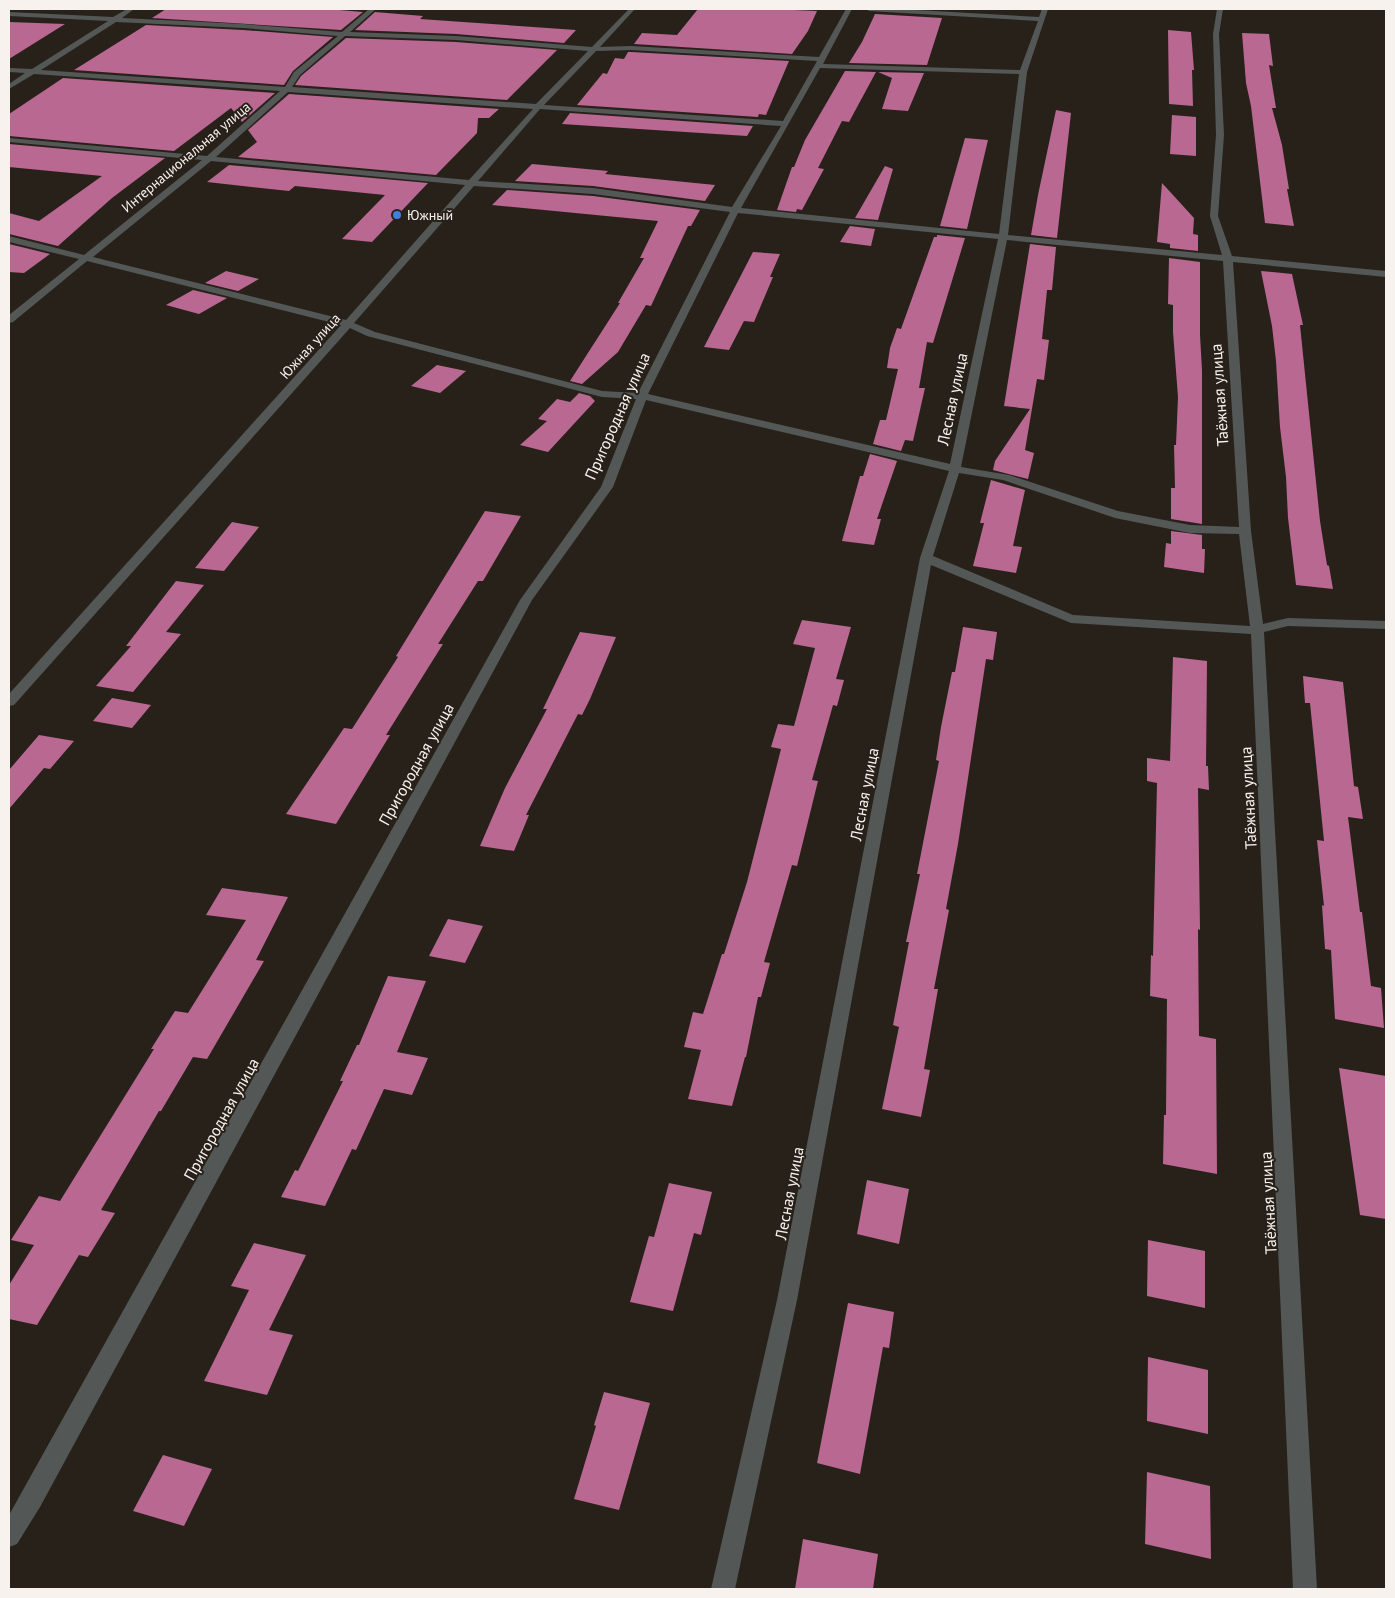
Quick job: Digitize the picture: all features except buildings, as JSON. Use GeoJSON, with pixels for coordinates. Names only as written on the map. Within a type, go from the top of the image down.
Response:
{"type":"FeatureCollection","features":[{"type":"Feature","properties":{"kind":"street"},"geometry":{"type":"LineString","coordinates":[[9,87],[112,19],[131,9]]}},
{"type":"Feature","properties":{"kind":"street","name":"Интернациональная улица"},"geometry":{"type":"LineString","coordinates":[[9,320],[210,158],[287,89],[296,74],[373,9]]}},
{"type":"Feature","properties":{"kind":"street","name":"Южная улица"},"geometry":{"type":"LineString","coordinates":[[9,702],[348,324],[539,106],[632,9]]}},
{"type":"Feature","properties":{"kind":"street","name":"Пригородная улица"},"geometry":{"type":"LineString","coordinates":[[9,1536],[32,1499],[526,600],[607,487],[642,396],[735,210],[786,124],[849,9]]}},
{"type":"Feature","properties":{"kind":"street"},"geometry":{"type":"LineString","coordinates":[[869,9],[1043,14]]}},
{"type":"Feature","properties":{"kind":"street","name":"Таёжная улица"},"geometry":{"type":"LineString","coordinates":[[1220,9],[1216,34],[1220,135],[1214,216],[1228,259],[1245,532],[1256,630],[1305,1589]]}},
{"type":"Feature","properties":{"kind":"street"},"geometry":{"type":"LineString","coordinates":[[9,14],[344,34],[456,38],[594,49],[631,48],[821,62],[1023,72]]}},
{"type":"Feature","properties":{"kind":"street","name":"Лесная улица"},"geometry":{"type":"LineString","coordinates":[[723,1589],[787,1300],[926,558],[955,469],[1003,236],[1023,72],[1043,14]]}},
{"type":"Feature","properties":{"kind":"street"},"geometry":{"type":"LineString","coordinates":[[9,70],[786,124]]}},
{"type":"Feature","properties":{"kind":"street"},"geometry":{"type":"LineString","coordinates":[[9,140],[473,183],[594,191],[735,210],[1386,274]]}},
{"type":"Feature","properties":{"kind":"street"},"geometry":{"type":"LineString","coordinates":[[9,240],[86,257],[348,324],[371,334],[602,394],[642,396],[955,469],[1005,477],[1115,514],[1190,529],[1245,532]]}},
{"type":"Feature","properties":{"kind":"street"},"geometry":{"type":"LineString","coordinates":[[926,558],[1071,619],[1256,630],[1288,622],[1386,625]]}},
{"type":"Feature","properties":{"kind":"place","name":"Южный"},"geometry":{"type":"Point","coordinates":[397,215]}}]}
